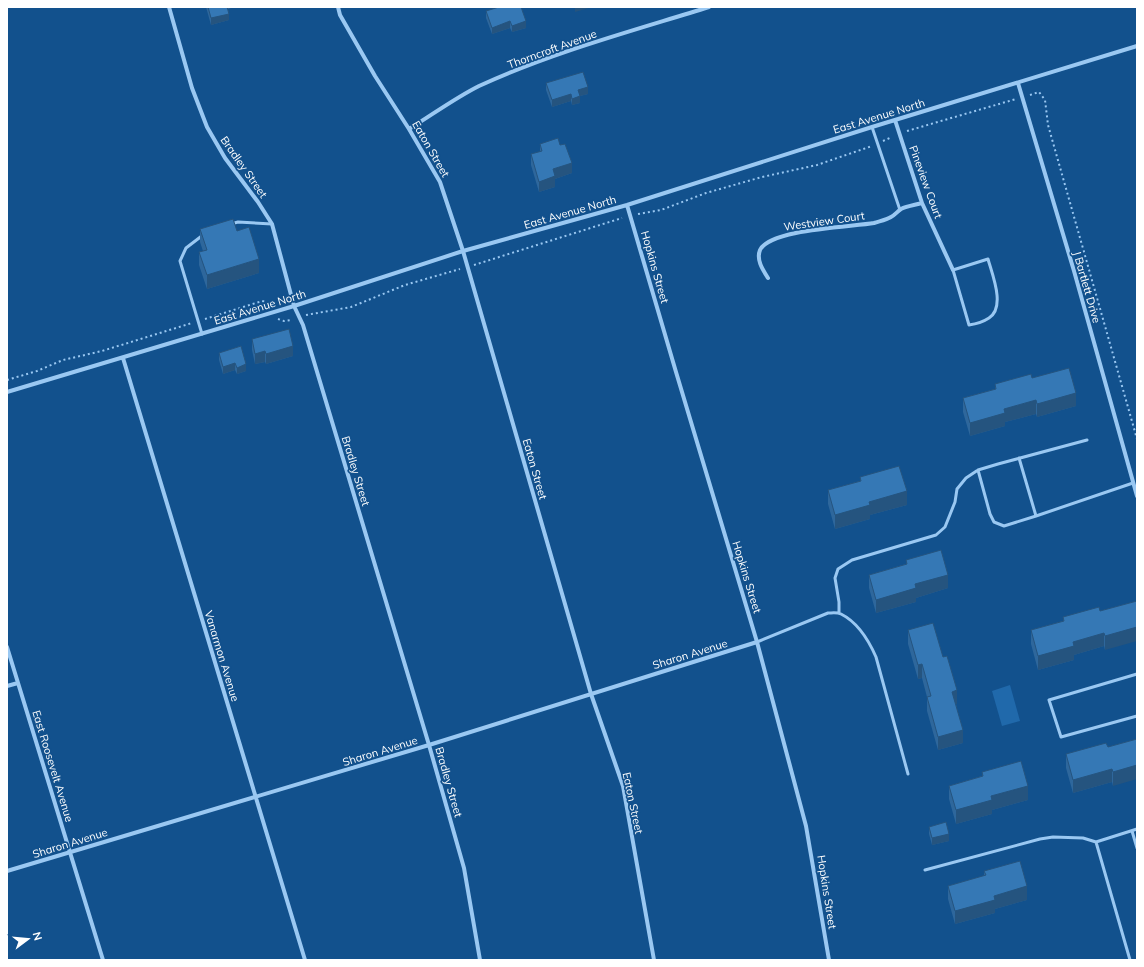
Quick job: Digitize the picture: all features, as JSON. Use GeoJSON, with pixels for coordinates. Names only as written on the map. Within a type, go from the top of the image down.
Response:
{"type":"FeatureCollection","features":[{"type":"Feature","properties":{"kind":"street","name":"Bradley Street"},"geometry":{"type":"LineString","coordinates":[[169,7],[192,88],[207,127],[225,158],[258,202],[272,224],[294,306],[303,325],[429,745],[464,868],[480,960]]}},
{"type":"Feature","properties":{"kind":"street","name":"Eaton Street"},"geometry":{"type":"LineString","coordinates":[[338,7],[340,15],[375,76],[409,129],[440,182],[463,252],[591,694],[623,786],[654,960]]}},
{"type":"Feature","properties":{"kind":"street","name":"Thorncroft Avenue"},"geometry":{"type":"LineString","coordinates":[[409,129],[478,87],[516,71],[562,53],[709,7]]}},
{"type":"Feature","properties":{"kind":"street","name":"East Avenue North"},"geometry":{"type":"LineString","coordinates":[[7,392],[272,313],[463,252],[627,205],[872,127],[1137,46]]}},
{"type":"Feature","properties":{"kind":"street","name":"J Bartlett Drive"},"geometry":{"type":"LineString","coordinates":[[1018,83],[1076,279],[1137,496]]}},
{"type":"Feature","properties":{"kind":"street","name":"Pineview Court"},"geometry":{"type":"LineString","coordinates":[[895,120],[922,203],[953,270]]}},
{"type":"Feature","properties":{"kind":"street","name":"Westview Court"},"geometry":{"type":"LineString","coordinates":[[768,278],[759,262],[761,248],[766,243],[794,233],[881,221],[890,218],[900,210],[922,203]]}},
{"type":"Feature","properties":{"kind":"street","name":"Hopkins Street"},"geometry":{"type":"LineString","coordinates":[[627,205],[757,642],[806,826],[829,960]]}},
{"type":"Feature","properties":{"kind":"street","name":"Vanarmon Avenue"},"geometry":{"type":"LineString","coordinates":[[123,358],[305,960]]}},
{"type":"Feature","properties":{"kind":"street","name":"Sharon Avenue"},"geometry":{"type":"LineString","coordinates":[[7,871],[429,745],[757,642]]}},
{"type":"Feature","properties":{"kind":"street","name":"East Roosevelt Avenue"},"geometry":{"type":"LineString","coordinates":[[7,647],[104,960]]}},
{"type":"Feature","properties":{"kind":"street"},"geometry":{"type":"LineString","coordinates":[[7,686],[18,683]]}},
{"type":"Feature","properties":{"kind":"lane"},"geometry":{"type":"LineString","coordinates":[[872,127],[900,210]]}},
{"type":"Feature","properties":{"kind":"lane"},"geometry":{"type":"LineString","coordinates":[[225,226],[238,222],[272,224]]}},
{"type":"Feature","properties":{"kind":"lane"},"geometry":{"type":"LineString","coordinates":[[202,334],[180,261],[186,248],[200,236],[207,234]]}},
{"type":"Feature","properties":{"kind":"lane"},"geometry":{"type":"LineString","coordinates":[[988,259],[997,292],[998,302],[996,312],[991,317],[979,323],[969,325],[953,270],[988,259]]}},
{"type":"Feature","properties":{"kind":"lane"},"geometry":{"type":"LineString","coordinates":[[839,613],[839,602],[835,578],[838,569],[852,560],[936,535],[945,527],[950,518],[957,489],[966,478],[978,470],[1087,440]]}},
{"type":"Feature","properties":{"kind":"lane"},"geometry":{"type":"LineString","coordinates":[[1019,458],[1036,516]]}},
{"type":"Feature","properties":{"kind":"lane"},"geometry":{"type":"LineString","coordinates":[[978,470],[990,514],[994,522],[1004,526],[1133,483]]}},
{"type":"Feature","properties":{"kind":"lane"},"geometry":{"type":"LineString","coordinates":[[757,642],[828,613],[839,613],[851,622],[870,643],[876,657],[908,774]]}},
{"type":"Feature","properties":{"kind":"lane"},"geometry":{"type":"LineString","coordinates":[[1137,674],[1049,700],[1061,737],[1137,716]]}},
{"type":"Feature","properties":{"kind":"lane"},"geometry":{"type":"LineString","coordinates":[[925,870],[1040,839],[1053,837],[1083,838],[1096,842],[1137,829]]}},
{"type":"Feature","properties":{"kind":"lane"},"geometry":{"type":"LineString","coordinates":[[1132,831],[1137,848]]}},
{"type":"Feature","properties":{"kind":"lane"},"geometry":{"type":"LineString","coordinates":[[1096,842],[1130,960]]}},
{"type":"Feature","properties":{"kind":"path"},"geometry":{"type":"LineString","coordinates":[[7,380],[37,371],[63,360],[102,351],[262,301],[266,302],[272,313],[279,320],[284,321],[291,321],[309,314],[351,307],[404,285],[630,216],[662,210],[706,193],[762,177],[817,165],[910,130],[1039,92],[1045,100],[1048,125],[1137,439]]}},
{"type":"Feature","properties":{"kind":"shaded area"},"geometry":{"type":"Polygon","coordinates":[[[1010,685],[1020,721],[1002,726],[992,691],[1010,685]]]}},
{"type":"Feature","properties":{"kind":"building"},"geometry":{"type":"Polygon","coordinates":[[[208,7],[227,7],[229,14],[211,18],[208,7]]]}},
{"type":"Feature","properties":{"kind":"building"},"geometry":{"type":"Polygon","coordinates":[[[499,7],[521,7],[526,21],[512,26],[510,21],[492,28],[486,11],[499,7]]]}},
{"type":"Feature","properties":{"kind":"building"},"geometry":{"type":"Polygon","coordinates":[[[583,72],[588,87],[578,90],[580,96],[572,99],[571,94],[552,100],[546,83],[583,72]]]}},
{"type":"Feature","properties":{"kind":"building"},"geometry":{"type":"Polygon","coordinates":[[[558,138],[560,145],[565,144],[572,163],[553,169],[555,176],[539,182],[531,154],[542,151],[540,144],[558,138]]]}},
{"type":"Feature","properties":{"kind":"building"},"geometry":{"type":"Polygon","coordinates":[[[233,219],[237,231],[249,227],[259,259],[207,275],[199,252],[207,250],[200,229],[233,219]]]}},
{"type":"Feature","properties":{"kind":"building"},"geometry":{"type":"Polygon","coordinates":[[[289,329],[293,346],[266,354],[265,351],[255,354],[252,339],[289,329]]]}},
{"type":"Feature","properties":{"kind":"building"},"geometry":{"type":"Polygon","coordinates":[[[241,346],[246,364],[237,368],[235,363],[223,367],[219,353],[241,346]]]}},
{"type":"Feature","properties":{"kind":"building"},"geometry":{"type":"Polygon","coordinates":[[[1069,368],[1076,393],[1037,404],[1036,400],[1004,409],[1005,413],[970,423],[963,398],[996,389],[995,384],[1031,374],[1032,378],[1069,368]]]}},
{"type":"Feature","properties":{"kind":"building"},"geometry":{"type":"Polygon","coordinates":[[[899,466],[907,491],[869,502],[870,505],[835,515],[828,490],[861,481],[860,477],[899,466]]]}},
{"type":"Feature","properties":{"kind":"building"},"geometry":{"type":"Polygon","coordinates":[[[941,550],[948,575],[915,584],[916,588],[876,600],[869,575],[907,564],[906,560],[941,550]]]}},
{"type":"Feature","properties":{"kind":"building"},"geometry":{"type":"Polygon","coordinates":[[[1137,601],[1137,627],[1105,636],[1104,633],[1073,642],[1074,646],[1038,656],[1031,630],[1064,621],[1063,617],[1099,607],[1100,611],[1137,601]]]}},
{"type":"Feature","properties":{"kind":"building"},"geometry":{"type":"Polygon","coordinates":[[[933,623],[943,657],[947,656],[957,690],[952,692],[963,730],[938,737],[927,697],[931,696],[922,664],[918,665],[908,630],[933,623]]]}},
{"type":"Feature","properties":{"kind":"building"},"geometry":{"type":"Polygon","coordinates":[[[1137,739],[1137,765],[1113,772],[1112,769],[1073,780],[1066,754],[1106,743],[1108,747],[1137,739]]]}},
{"type":"Feature","properties":{"kind":"building"},"geometry":{"type":"Polygon","coordinates":[[[1021,761],[1028,786],[991,796],[992,800],[956,810],[949,786],[983,776],[982,772],[1021,761]]]}},
{"type":"Feature","properties":{"kind":"building"},"geometry":{"type":"Polygon","coordinates":[[[946,822],[949,834],[932,838],[929,827],[946,822]]]}},
{"type":"Feature","properties":{"kind":"building"},"geometry":{"type":"Polygon","coordinates":[[[1020,861],[1027,886],[994,896],[995,900],[955,911],[948,886],[986,875],[984,871],[1020,861]]]}}]}
